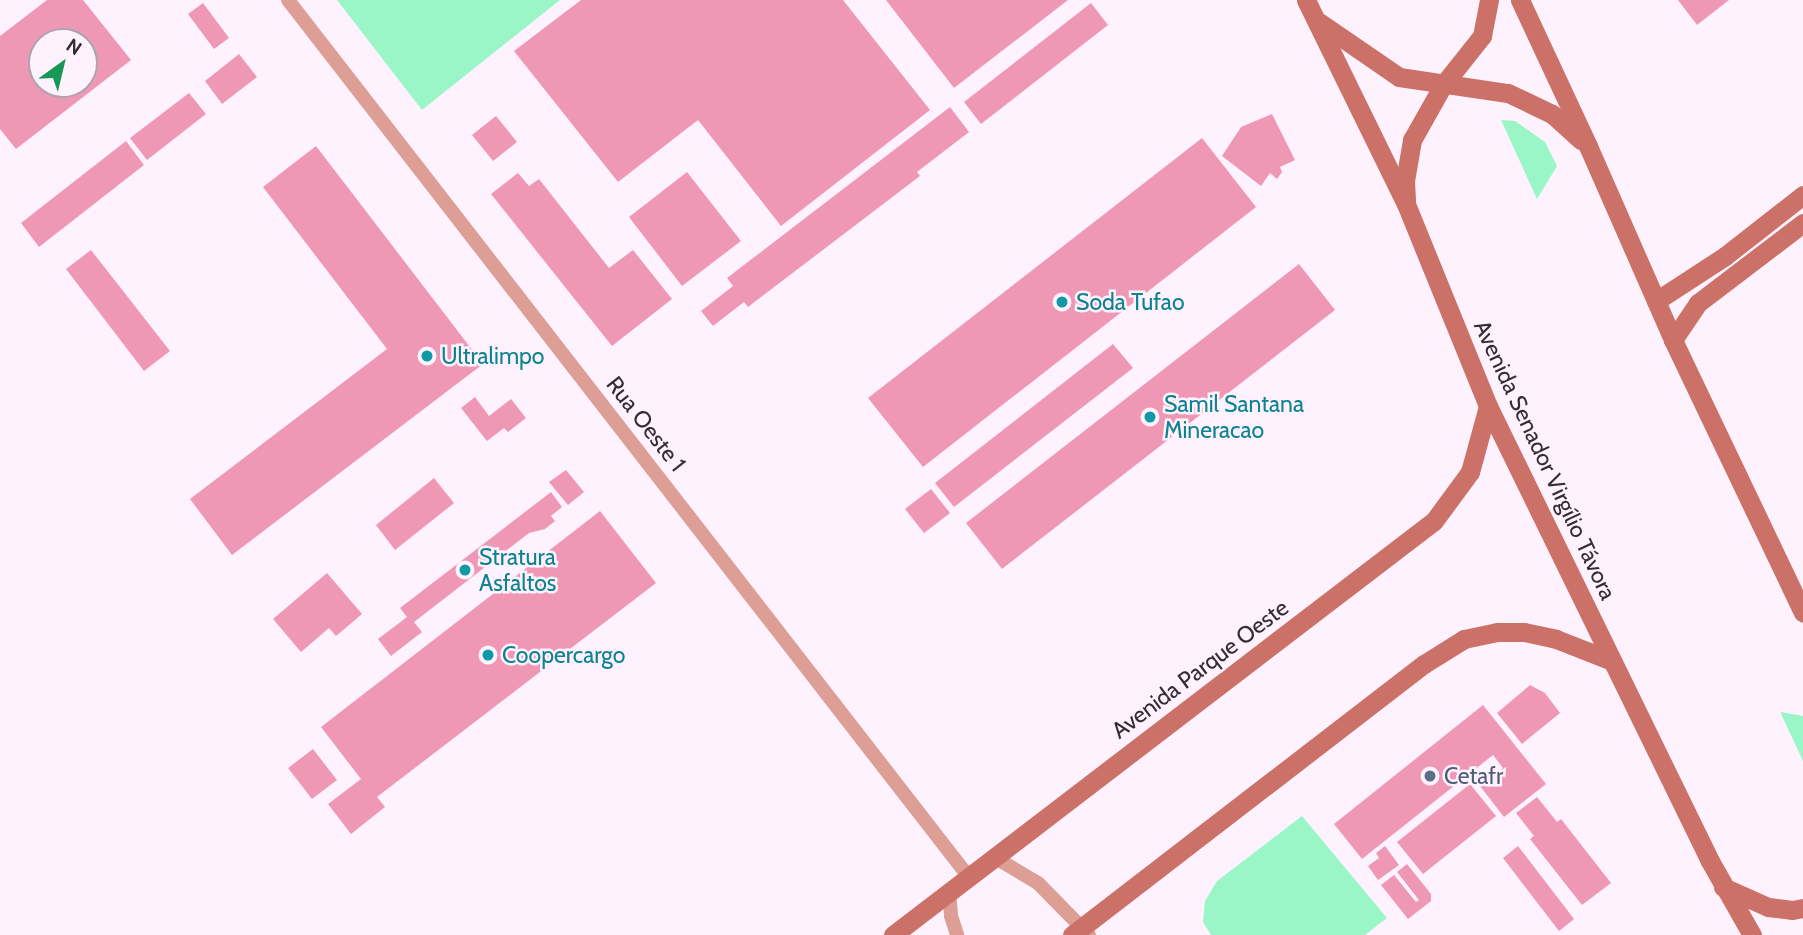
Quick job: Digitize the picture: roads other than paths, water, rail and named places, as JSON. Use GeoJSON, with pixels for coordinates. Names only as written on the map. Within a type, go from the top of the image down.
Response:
{"type":"FeatureCollection","features":[{"type":"Feature","properties":{"kind":"main road","name":"Avenida Senador Virgílio Távora"},"geometry":{"type":"LineString","coordinates":[[1306,0],[1406,204],[1488,406],[1723,887],[1752,935]]}},
{"type":"Feature","properties":{"kind":"main road"},"geometry":{"type":"LineString","coordinates":[[1406,204],[1405,181],[1412,140],[1443,85],[1482,36],[1489,0]]}},
{"type":"Feature","properties":{"kind":"main road"},"geometry":{"type":"LineString","coordinates":[[1520,0],[1673,340],[1803,614]]}},
{"type":"Feature","properties":{"kind":"main road"},"geometry":{"type":"LineString","coordinates":[[1318,22],[1399,76],[1443,85],[1508,93],[1552,114],[1588,146]]}},
{"type":"Feature","properties":{"kind":"main road"},"geometry":{"type":"LineString","coordinates":[[1656,301],[1725,256],[1803,195]]}},
{"type":"Feature","properties":{"kind":"main road"},"geometry":{"type":"LineString","coordinates":[[1673,340],[1698,303],[1803,223]]}},
{"type":"Feature","properties":{"kind":"main road","name":"Avenida Parque Oeste"},"geometry":{"type":"LineString","coordinates":[[893,935],[1434,521],[1470,472],[1488,406]]}},
{"type":"Feature","properties":{"kind":"main road"},"geometry":{"type":"LineString","coordinates":[[1081,932],[1424,664],[1464,639],[1497,632],[1524,632],[1556,639],[1612,661]]}},
{"type":"Feature","properties":{"kind":"main road"},"geometry":{"type":"LineString","coordinates":[[1723,887],[1768,907],[1792,910],[1803,908]]}},
{"type":"Feature","properties":{"kind":"street","name":"Rua Oeste 1"},"geometry":{"type":"LineString","coordinates":[[288,0],[968,876]]}},
{"type":"Feature","properties":{"kind":"street"},"geometry":{"type":"LineString","coordinates":[[994,857],[1038,883],[1081,932]]}},
{"type":"Feature","properties":{"kind":"street"},"geometry":{"type":"LineString","coordinates":[[949,892],[951,916],[957,935]]}},
{"type":"Feature","properties":{"kind":"place","name":"Soda Tufao"},"geometry":{"type":"Point","coordinates":[1062,302]}},
{"type":"Feature","properties":{"kind":"place","name":"Ultralimpo"},"geometry":{"type":"Point","coordinates":[427,356]}},
{"type":"Feature","properties":{"kind":"place","name":"Samil Santana Mineracao"},"geometry":{"type":"Point","coordinates":[1150,417]}},
{"type":"Feature","properties":{"kind":"place","name":"Stratura Asfaltos"},"geometry":{"type":"Point","coordinates":[465,570]}},
{"type":"Feature","properties":{"kind":"place","name":"Coopercargo"},"geometry":{"type":"Point","coordinates":[488,655]}},
{"type":"Feature","properties":{"kind":"place","name":"Cetafr"},"geometry":{"type":"Point","coordinates":[1430,776]}}]}
